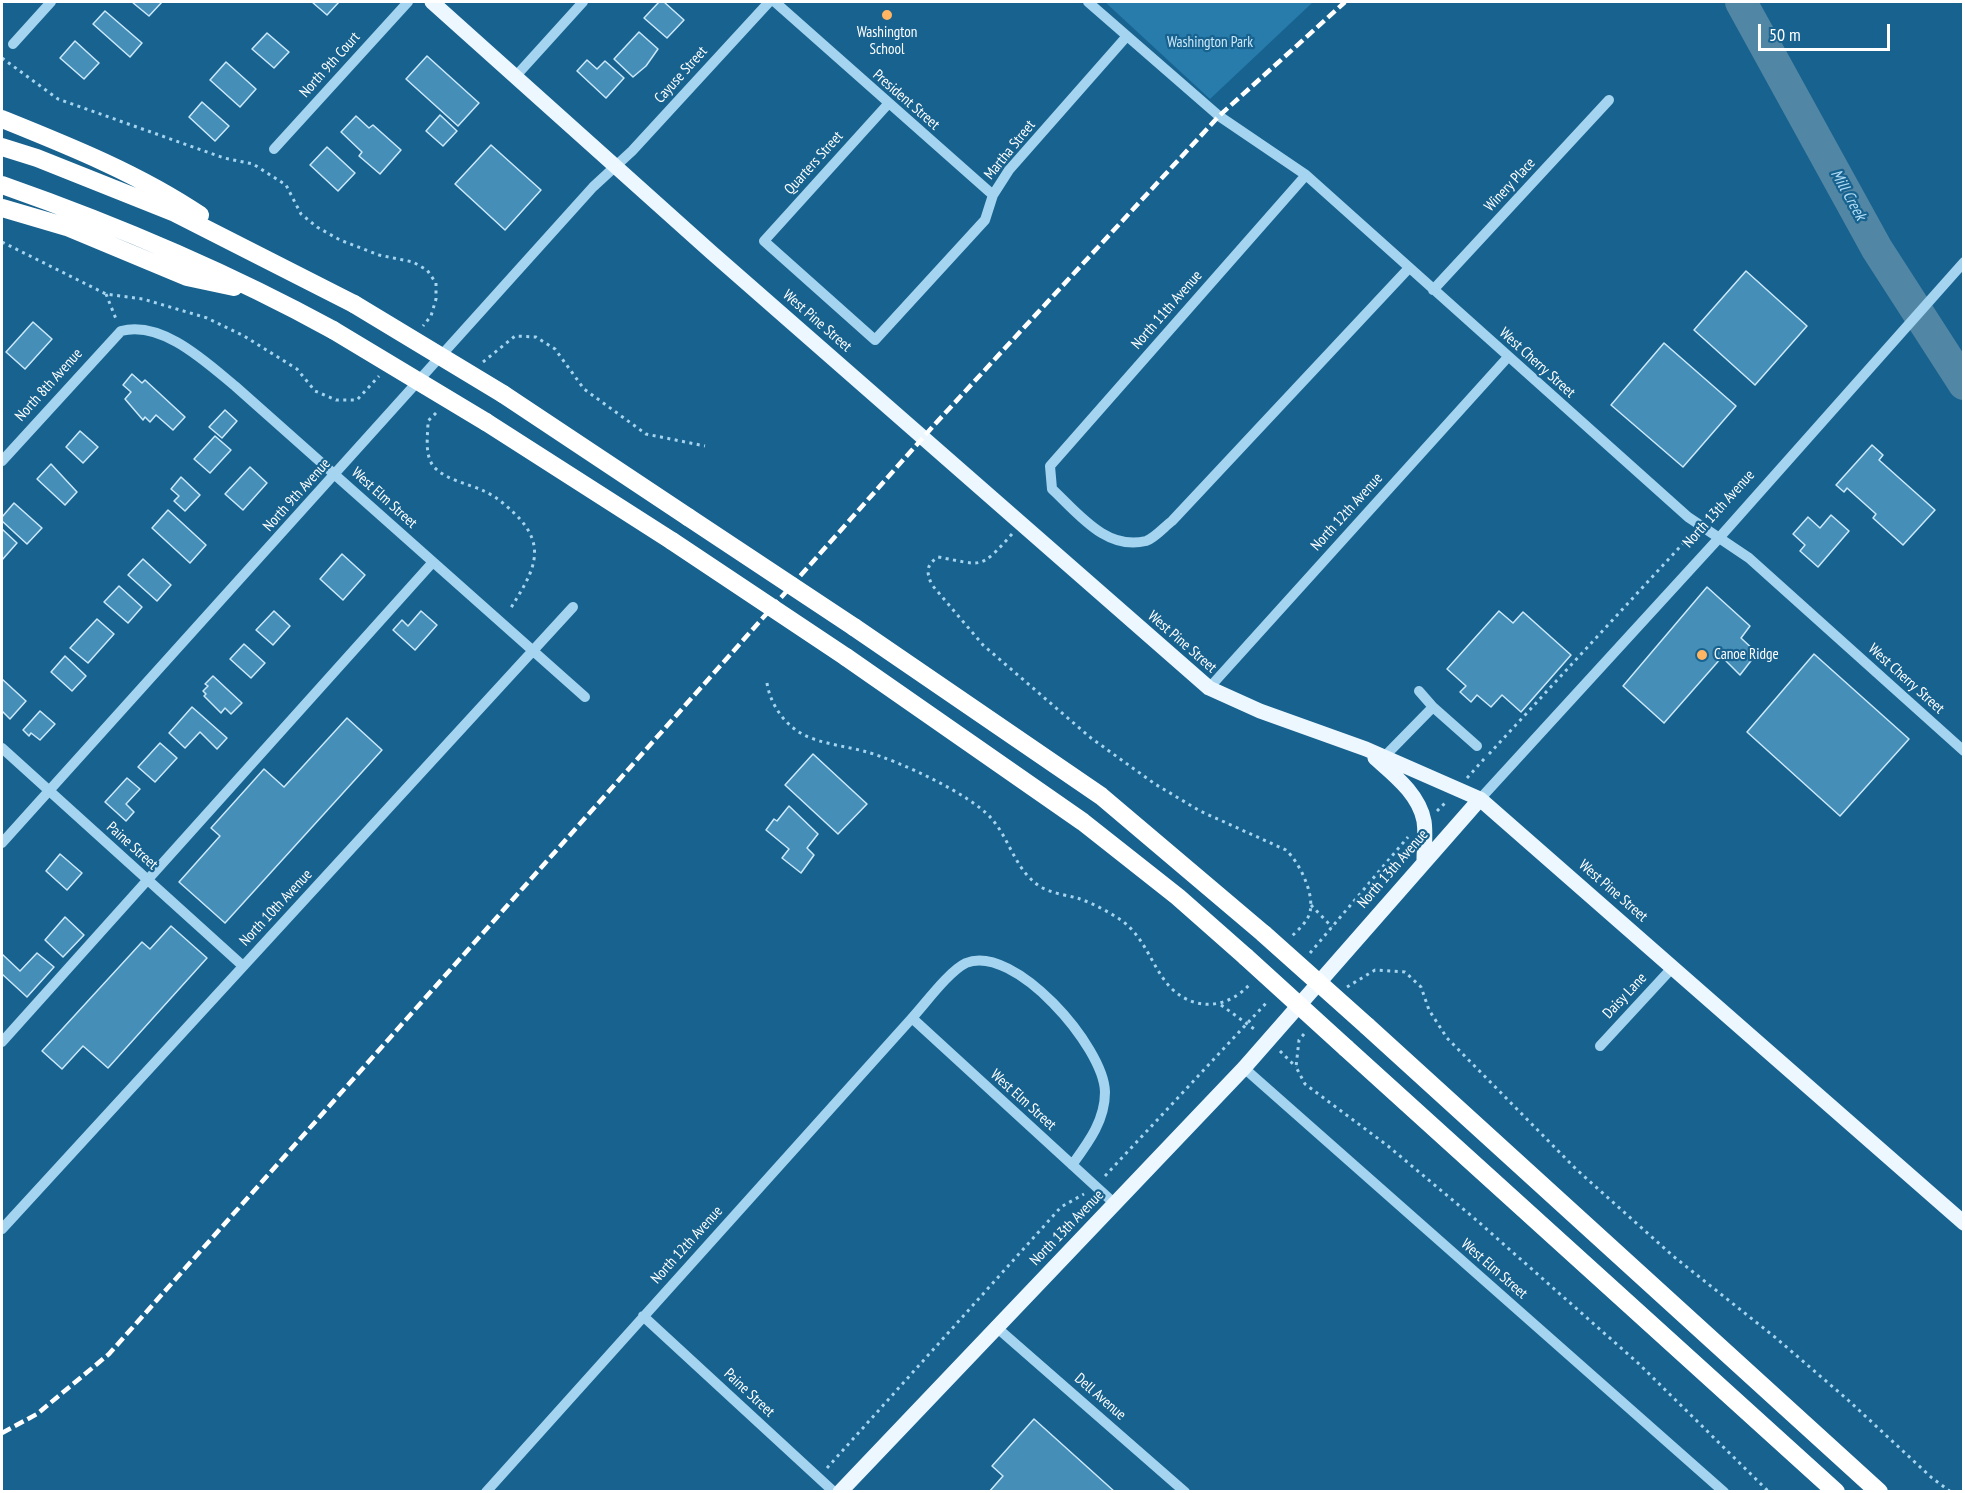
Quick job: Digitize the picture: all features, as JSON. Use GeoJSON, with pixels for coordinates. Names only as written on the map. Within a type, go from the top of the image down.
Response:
{"type":"FeatureCollection","features":[{"type":"Feature","properties":{"kind":"highway"},"geometry":{"type":"LineString","coordinates":[[2,119],[75,148],[172,196],[276,266]]}},
{"type":"Feature","properties":{"kind":"highway"},"geometry":{"type":"LineString","coordinates":[[2,147],[37,158],[175,213],[354,304],[503,394],[854,627],[1101,796],[1264,934],[1367,1026],[1879,1491]]}},
{"type":"Feature","properties":{"kind":"highway"},"geometry":{"type":"LineString","coordinates":[[2,185],[184,255],[268,294],[333,330],[486,422],[672,541],[846,657],[1083,822],[1178,897],[1246,957],[1836,1491]]}},
{"type":"Feature","properties":{"kind":"highway"},"geometry":{"type":"LineString","coordinates":[[2,208],[67,227],[187,277],[268,294]]}},
{"type":"Feature","properties":{"kind":"main road","name":"West Pine Street"},"geometry":{"type":"LineString","coordinates":[[432,2],[615,166],[1209,688],[1260,711],[1366,749],[1480,799],[1964,1222]]}},
{"type":"Feature","properties":{"kind":"main road"},"geometry":{"type":"LineString","coordinates":[[1366,749],[1417,802],[1422,818],[1424,860]]}},
{"type":"Feature","properties":{"kind":"main road","name":"North 13th Avenue"},"geometry":{"type":"LineString","coordinates":[[840,1491],[995,1326],[1244,1068],[1424,860],[1480,799]]}},
{"type":"Feature","properties":{"kind":"street"},"geometry":{"type":"LineString","coordinates":[[13,44],[51,2]]}},
{"type":"Feature","properties":{"kind":"street","name":"North 9th Court"},"geometry":{"type":"LineString","coordinates":[[274,149],[408,2]]}},
{"type":"Feature","properties":{"kind":"street"},"geometry":{"type":"LineString","coordinates":[[515,77],[583,2]]}},
{"type":"Feature","properties":{"kind":"street","name":"Cayuse Street"},"geometry":{"type":"LineString","coordinates":[[615,166],[768,2]]}},
{"type":"Feature","properties":{"kind":"street","name":"President Street"},"geometry":{"type":"LineString","coordinates":[[775,2],[993,195]]}},
{"type":"Feature","properties":{"kind":"street","name":"West Cherry Street"},"geometry":{"type":"LineString","coordinates":[[1088,2],[1233,128],[1306,175],[1700,526],[1749,558],[1964,751]]}},
{"type":"Feature","properties":{"kind":"street","name":"Martha Street"},"geometry":{"type":"LineString","coordinates":[[875,340],[985,220],[993,195],[1009,170],[1127,36]]}},
{"type":"Feature","properties":{"kind":"street","name":"Winery Place"},"geometry":{"type":"LineString","coordinates":[[1433,290],[1609,100]]}},
{"type":"Feature","properties":{"kind":"street","name":"Quarters Street"},"geometry":{"type":"LineString","coordinates":[[875,340],[764,241],[888,104]]}},
{"type":"Feature","properties":{"kind":"street","name":"North 9th Avenue"},"geometry":{"type":"LineString","coordinates":[[2,843],[615,166]]}},
{"type":"Feature","properties":{"kind":"street","name":"North 11th Avenue"},"geometry":{"type":"LineString","coordinates":[[1306,175],[1050,466],[1052,489],[1095,529],[1115,542],[1147,541],[1172,521],[1409,268]]}},
{"type":"Feature","properties":{"kind":"street","name":"North 13th Avenue"},"geometry":{"type":"LineString","coordinates":[[1480,799],[1719,538],[1964,262]]}},
{"type":"Feature","properties":{"kind":"street","name":"West Elm Street"},"geometry":{"type":"LineString","coordinates":[[121,332],[142,329],[161,336],[198,357],[235,386],[585,697]]}},
{"type":"Feature","properties":{"kind":"street","name":"North 8th Avenue"},"geometry":{"type":"LineString","coordinates":[[2,461],[110,340],[121,332]]}},
{"type":"Feature","properties":{"kind":"street","name":"North 12th Avenue"},"geometry":{"type":"LineString","coordinates":[[1209,688],[1508,357]]}},
{"type":"Feature","properties":{"kind":"street"},"geometry":{"type":"LineString","coordinates":[[2,1042],[433,562]]}},
{"type":"Feature","properties":{"kind":"street","name":"North 10th Avenue"},"geometry":{"type":"LineString","coordinates":[[2,1229],[573,607]]}},
{"type":"Feature","properties":{"kind":"street"},"geometry":{"type":"LineString","coordinates":[[1419,691],[1477,746]]}},
{"type":"Feature","properties":{"kind":"street"},"geometry":{"type":"LineString","coordinates":[[1384,757],[1433,706]]}},
{"type":"Feature","properties":{"kind":"street","name":"Paine Street"},"geometry":{"type":"LineString","coordinates":[[2,748],[243,966]]}},
{"type":"Feature","properties":{"kind":"street","name":"North 12th Avenue"},"geometry":{"type":"LineString","coordinates":[[486,1491],[912,1018],[965,964],[985,959],[1009,968],[1043,993],[1074,1028],[1094,1059],[1105,1089],[1104,1113],[1072,1165]]}},
{"type":"Feature","properties":{"kind":"street","name":"Daisy Lane"},"geometry":{"type":"LineString","coordinates":[[1600,1046],[1673,967]]}},
{"type":"Feature","properties":{"kind":"street","name":"West Elm Street"},"geometry":{"type":"LineString","coordinates":[[912,1018],[1115,1204]]}},
{"type":"Feature","properties":{"kind":"street","name":"West Elm Street"},"geometry":{"type":"LineString","coordinates":[[1244,1068],[1724,1491]]}},
{"type":"Feature","properties":{"kind":"street","name":"Paine Street"},"geometry":{"type":"LineString","coordinates":[[643,1316],[834,1491]]}},
{"type":"Feature","properties":{"kind":"street","name":"Dell Avenue"},"geometry":{"type":"LineString","coordinates":[[995,1326],[1185,1491]]}},
{"type":"Feature","properties":{"kind":"path"},"geometry":{"type":"LineString","coordinates":[[106,294],[121,332]]}},
{"type":"Feature","properties":{"kind":"path"},"geometry":{"type":"LineString","coordinates":[[1309,953],[1408,836],[1413,821],[1438,811],[1700,526]]}},
{"type":"Feature","properties":{"kind":"path"},"geometry":{"type":"LineString","coordinates":[[1311,905],[1332,927]]}},
{"type":"Feature","properties":{"kind":"path"},"geometry":{"type":"LineString","coordinates":[[819,1478],[1061,1207],[1096,1187],[1271,997]]}},
{"type":"Feature","properties":{"kind":"green space","name":"Washington Park"},"geometry":{"type":"Polygon","coordinates":[[[1105,2],[1313,2],[1210,99],[1105,2]]]}},
{"type":"Feature","properties":{"kind":"building"},"geometry":{"type":"Polygon","coordinates":[[[132,2],[162,2],[149,16],[132,2]]]}},
{"type":"Feature","properties":{"kind":"building"},"geometry":{"type":"Polygon","coordinates":[[[312,2],[339,2],[327,15],[312,2]]]}},
{"type":"Feature","properties":{"kind":"building"},"geometry":{"type":"Polygon","coordinates":[[[659,2],[664,2],[684,20],[667,38],[644,18],[659,2]]]}},
{"type":"Feature","properties":{"kind":"building"},"geometry":{"type":"Polygon","coordinates":[[[105,11],[142,43],[130,57],[93,24],[105,11]]]}},
{"type":"Feature","properties":{"kind":"building"},"geometry":{"type":"Polygon","coordinates":[[[639,32],[658,49],[646,66],[633,77],[614,59],[639,32]]]}},
{"type":"Feature","properties":{"kind":"building"},"geometry":{"type":"Polygon","coordinates":[[[267,33],[289,52],[274,68],[252,49],[267,33]]]}},
{"type":"Feature","properties":{"kind":"building"},"geometry":{"type":"Polygon","coordinates":[[[75,41],[99,63],[84,79],[60,58],[75,41]]]}},
{"type":"Feature","properties":{"kind":"building"},"geometry":{"type":"Polygon","coordinates":[[[427,56],[479,103],[458,126],[406,79],[427,56]]]}},
{"type":"Feature","properties":{"kind":"building"},"geometry":{"type":"Polygon","coordinates":[[[587,60],[597,69],[605,61],[624,78],[606,98],[577,71],[587,60]]]}},
{"type":"Feature","properties":{"kind":"building"},"geometry":{"type":"Polygon","coordinates":[[[226,62],[256,89],[240,107],[210,80],[226,62]]]}},
{"type":"Feature","properties":{"kind":"building"},"geometry":{"type":"Polygon","coordinates":[[[202,102],[229,126],[215,141],[189,117],[202,102]]]}},
{"type":"Feature","properties":{"kind":"building"},"geometry":{"type":"Polygon","coordinates":[[[440,115],[457,131],[443,146],[426,131],[440,115]]]}},
{"type":"Feature","properties":{"kind":"building"},"geometry":{"type":"Polygon","coordinates":[[[356,116],[369,128],[373,125],[401,150],[380,174],[359,156],[362,152],[341,132],[356,116]]]}},
{"type":"Feature","properties":{"kind":"building"},"geometry":{"type":"Polygon","coordinates":[[[491,145],[541,190],[505,230],[455,184],[491,145]]]}},
{"type":"Feature","properties":{"kind":"building"},"geometry":{"type":"Polygon","coordinates":[[[327,147],[355,173],[338,191],[310,165],[327,147]]]}},
{"type":"Feature","properties":{"kind":"building"},"geometry":{"type":"Polygon","coordinates":[[[1746,271],[1807,326],[1755,385],[1694,330],[1746,271]]]}},
{"type":"Feature","properties":{"kind":"building"},"geometry":{"type":"Polygon","coordinates":[[[33,322],[52,339],[25,369],[6,352],[33,322]]]}},
{"type":"Feature","properties":{"kind":"building"},"geometry":{"type":"Polygon","coordinates":[[[1664,343],[1736,406],[1683,467],[1611,405],[1664,343]]]}},
{"type":"Feature","properties":{"kind":"building"},"geometry":{"type":"Polygon","coordinates":[[[132,374],[142,383],[145,380],[185,417],[173,430],[156,415],[150,422],[145,417],[143,420],[125,399],[131,392],[123,385],[132,374]]]}},
{"type":"Feature","properties":{"kind":"building"},"geometry":{"type":"Polygon","coordinates":[[[225,410],[237,421],[222,438],[209,427],[225,410]]]}},
{"type":"Feature","properties":{"kind":"building"},"geometry":{"type":"Polygon","coordinates":[[[80,431],[98,447],[83,463],[66,447],[80,431]]]}},
{"type":"Feature","properties":{"kind":"building"},"geometry":{"type":"Polygon","coordinates":[[[215,436],[231,450],[210,473],[194,459],[215,436]]]}},
{"type":"Feature","properties":{"kind":"building"},"geometry":{"type":"Polygon","coordinates":[[[1872,445],[1883,455],[1879,460],[1935,510],[1903,545],[1873,518],[1876,514],[1847,488],[1844,492],[1836,485],[1872,445]]]}},
{"type":"Feature","properties":{"kind":"building"},"geometry":{"type":"Polygon","coordinates":[[[51,464],[77,492],[65,505],[37,479],[51,464]]]}},
{"type":"Feature","properties":{"kind":"building"},"geometry":{"type":"Polygon","coordinates":[[[250,467],[267,483],[243,510],[225,494],[250,467]]]}},
{"type":"Feature","properties":{"kind":"building"},"geometry":{"type":"Polygon","coordinates":[[[181,477],[200,495],[185,511],[174,501],[179,496],[171,489],[181,477]]]}},
{"type":"Feature","properties":{"kind":"building"},"geometry":{"type":"Polygon","coordinates":[[[14,503],[42,528],[27,544],[2,521],[2,517],[14,503]]]}},
{"type":"Feature","properties":{"kind":"building"},"geometry":{"type":"Polygon","coordinates":[[[168,510],[206,545],[190,563],[152,528],[168,510]]]}},
{"type":"Feature","properties":{"kind":"building"},"geometry":{"type":"Polygon","coordinates":[[[1831,515],[1849,531],[1818,567],[1800,551],[1805,545],[1793,534],[1808,517],[1820,528],[1831,515]]]}},
{"type":"Feature","properties":{"kind":"building"},"geometry":{"type":"Polygon","coordinates":[[[2,529],[17,543],[2,560],[2,529]]]}},
{"type":"Feature","properties":{"kind":"building"},"geometry":{"type":"Polygon","coordinates":[[[342,554],[365,575],[343,600],[320,579],[342,554]]]}},
{"type":"Feature","properties":{"kind":"building"},"geometry":{"type":"Polygon","coordinates":[[[143,559],[171,585],[157,601],[128,575],[143,559]]]}},
{"type":"Feature","properties":{"kind":"building"},"geometry":{"type":"Polygon","coordinates":[[[119,586],[142,607],[128,623],[104,602],[119,586]]]}},
{"type":"Feature","properties":{"kind":"building","name":"Canoe Ridge"},"geometry":{"type":"Polygon","coordinates":[[[1707,587],[1750,626],[1741,638],[1757,653],[1740,675],[1722,657],[1664,723],[1623,686],[1707,587]]]}},
{"type":"Feature","properties":{"kind":"building"},"geometry":{"type":"Polygon","coordinates":[[[274,611],[290,626],[273,645],[256,630],[274,611]]]}},
{"type":"Feature","properties":{"kind":"building"},"geometry":{"type":"Polygon","coordinates":[[[421,611],[437,625],[415,650],[393,630],[402,620],[408,626],[421,611]]]}},
{"type":"Feature","properties":{"kind":"building"},"geometry":{"type":"Polygon","coordinates":[[[1499,611],[1513,623],[1523,612],[1571,655],[1521,712],[1502,695],[1491,707],[1477,695],[1471,702],[1460,692],[1466,686],[1447,669],[1499,611]]]}},
{"type":"Feature","properties":{"kind":"building"},"geometry":{"type":"Polygon","coordinates":[[[97,619],[114,634],[88,663],[70,648],[97,619]]]}},
{"type":"Feature","properties":{"kind":"building"},"geometry":{"type":"Polygon","coordinates":[[[244,644],[265,663],[251,678],[230,659],[244,644]]]}},
{"type":"Feature","properties":{"kind":"building"},"geometry":{"type":"Polygon","coordinates":[[[1814,654],[1909,739],[1840,816],[1747,732],[1814,654]]]}},
{"type":"Feature","properties":{"kind":"building"},"geometry":{"type":"Polygon","coordinates":[[[65,656],[86,676],[72,691],[51,672],[65,656]]]}},
{"type":"Feature","properties":{"kind":"building"},"geometry":{"type":"Polygon","coordinates":[[[213,676],[242,703],[231,714],[225,708],[221,713],[204,696],[206,694],[203,691],[208,686],[205,684],[213,676]]]}},
{"type":"Feature","properties":{"kind":"building"},"geometry":{"type":"Polygon","coordinates":[[[2,679],[26,701],[10,719],[2,711],[2,679]]]}},
{"type":"Feature","properties":{"kind":"building"},"geometry":{"type":"Polygon","coordinates":[[[192,707],[227,738],[217,749],[200,732],[185,748],[169,733],[192,707]]]}},
{"type":"Feature","properties":{"kind":"building"},"geometry":{"type":"Polygon","coordinates":[[[40,711],[55,724],[40,740],[31,733],[29,736],[23,730],[40,711]]]}},
{"type":"Feature","properties":{"kind":"building"},"geometry":{"type":"Polygon","coordinates":[[[347,718],[382,750],[225,923],[179,882],[220,836],[211,828],[264,769],[284,787],[347,718]]]}},
{"type":"Feature","properties":{"kind":"building"},"geometry":{"type":"Polygon","coordinates":[[[160,743],[177,758],[155,782],[138,767],[160,743]]]}},
{"type":"Feature","properties":{"kind":"building"},"geometry":{"type":"Polygon","coordinates":[[[813,754],[867,804],[838,834],[785,785],[813,754]]]}},
{"type":"Feature","properties":{"kind":"building"},"geometry":{"type":"Polygon","coordinates":[[[127,778],[140,789],[126,804],[134,812],[126,821],[105,802],[127,778]]]}},
{"type":"Feature","properties":{"kind":"building"},"geometry":{"type":"Polygon","coordinates":[[[789,806],[818,834],[807,848],[814,855],[801,873],[782,858],[789,849],[766,830],[774,819],[777,821],[789,806]]]}},
{"type":"Feature","properties":{"kind":"building"},"geometry":{"type":"Polygon","coordinates":[[[60,854],[82,873],[67,890],[46,871],[60,854]]]}},
{"type":"Feature","properties":{"kind":"building"},"geometry":{"type":"Polygon","coordinates":[[[65,917],[84,935],[63,957],[45,940],[65,917]]]}},
{"type":"Feature","properties":{"kind":"building"},"geometry":{"type":"Polygon","coordinates":[[[171,926],[207,958],[108,1068],[83,1046],[62,1069],[42,1051],[142,942],[150,949],[171,926]]]}},
{"type":"Feature","properties":{"kind":"building"},"geometry":{"type":"Polygon","coordinates":[[[37,953],[54,967],[27,997],[2,974],[2,954],[20,971],[37,953]]]}},
{"type":"Feature","properties":{"kind":"building"},"geometry":{"type":"Polygon","coordinates":[[[1034,1419],[1115,1492],[989,1492],[1003,1476],[992,1466],[1034,1419]]]}},
{"type":"Feature","properties":{"kind":"waterway","name":"Mill Creek"},"geometry":{"type":"LineString","coordinates":[[1741,2],[1877,249],[1964,384]]}},
{"type":"Feature","properties":{"kind":"railway"},"geometry":{"type":"LineString","coordinates":[[2,1433],[37,1414],[109,1354],[936,423],[1219,116],[1345,2]]}},
{"type":"Feature","properties":{"kind":"place","name":"Washington School"},"geometry":{"type":"Point","coordinates":[887,15]}},
{"type":"Feature","properties":{"kind":"place","name":"Canoe Ridge"},"geometry":{"type":"Point","coordinates":[1702,655]}}]}
